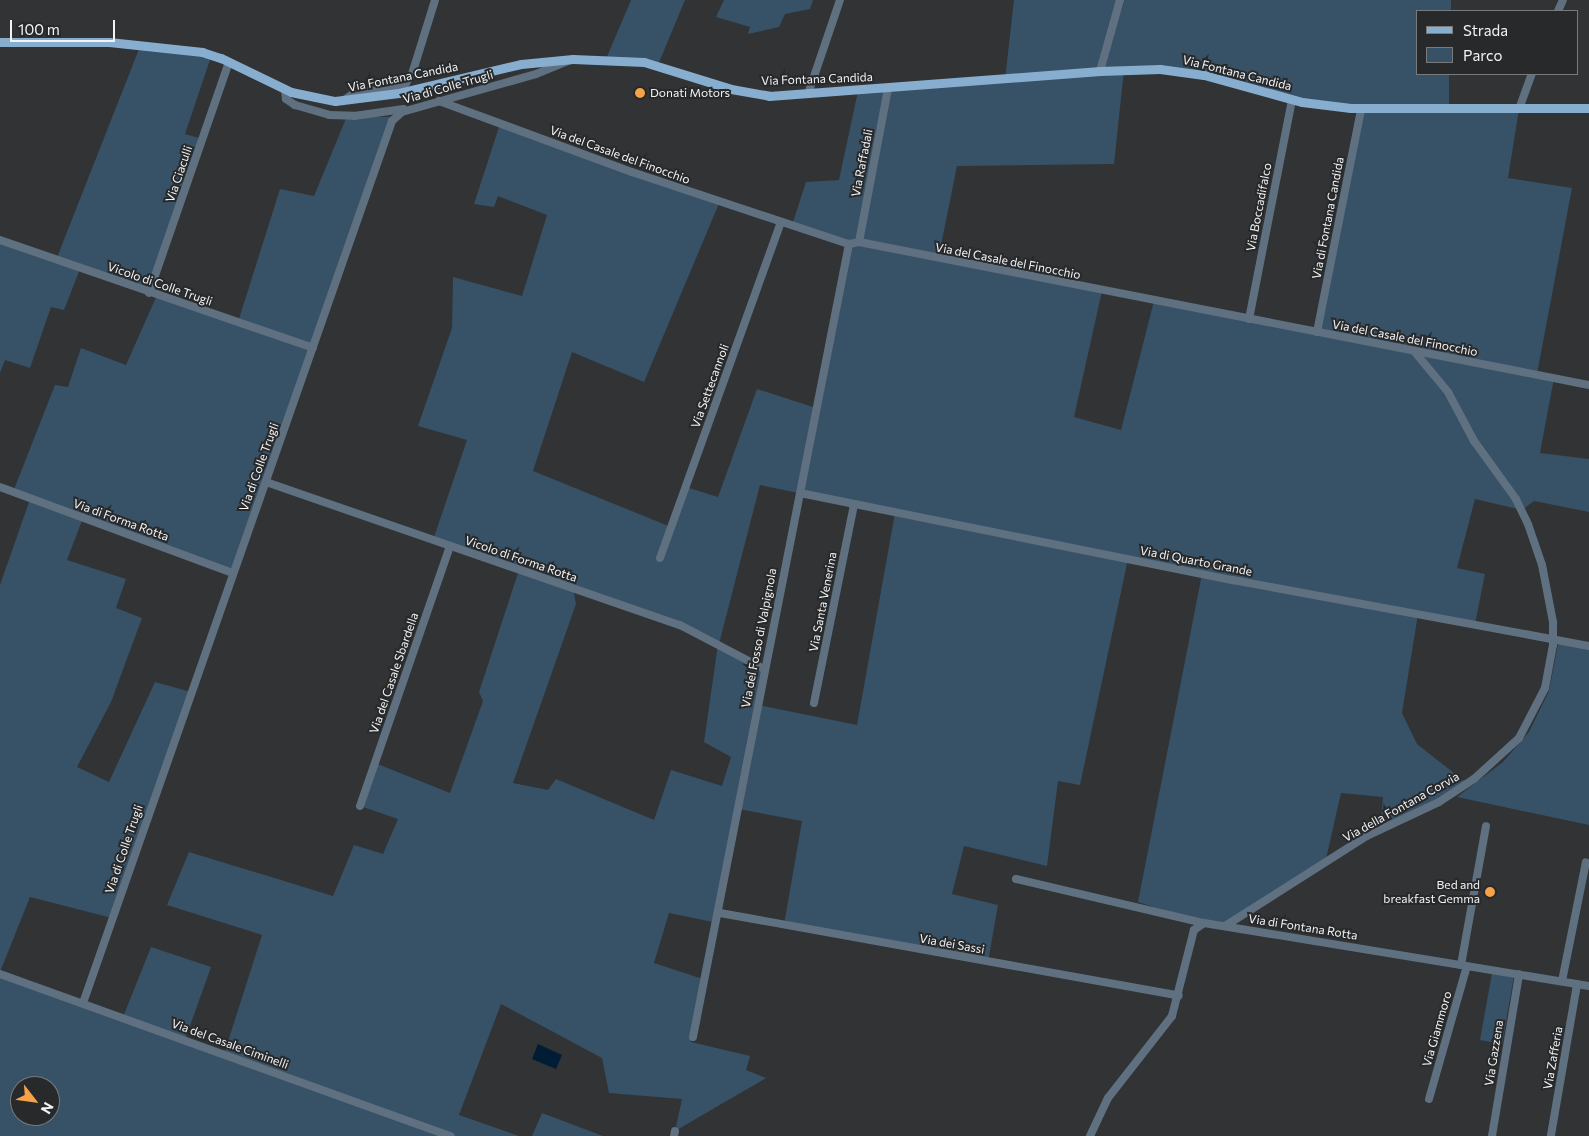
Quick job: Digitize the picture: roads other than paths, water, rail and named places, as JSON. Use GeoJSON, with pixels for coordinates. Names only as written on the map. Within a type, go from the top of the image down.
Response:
{"type":"FeatureCollection","features":[{"type":"Feature","properties":{"kind":"main road","name":"Via Fontana Candida"},"geometry":{"type":"LineString","coordinates":[[0,42],[154,45],[205,52],[285,90],[316,99],[342,101],[417,89],[511,66],[573,59],[644,62],[758,95],[888,89],[1100,71],[1177,70],[1292,100],[1360,108],[1519,110],[1589,108]]}},
{"type":"Feature","properties":{"kind":"street"},"geometry":{"type":"LineString","coordinates":[[342,101],[354,93],[395,88],[406,83],[413,70],[434,0]]}},
{"type":"Feature","properties":{"kind":"street"},"geometry":{"type":"LineString","coordinates":[[808,94],[840,0]]}},
{"type":"Feature","properties":{"kind":"street"},"geometry":{"type":"LineString","coordinates":[[1100,71],[1120,0]]}},
{"type":"Feature","properties":{"kind":"street","name":"Via di Colle Trugli"},"geometry":{"type":"LineString","coordinates":[[83,1003],[233,573],[314,348],[390,125],[398,114],[536,74],[573,59]]}},
{"type":"Feature","properties":{"kind":"street","name":"Via Ciaculli"},"geometry":{"type":"LineString","coordinates":[[149,293],[229,62]]}},
{"type":"Feature","properties":{"kind":"street"},"geometry":{"type":"LineString","coordinates":[[1519,110],[1532,75]]}},
{"type":"Feature","properties":{"kind":"street","name":"Via Raffadali"},"geometry":{"type":"LineString","coordinates":[[858,242],[888,89]]}},
{"type":"Feature","properties":{"kind":"street"},"geometry":{"type":"LineString","coordinates":[[285,90],[290,102],[328,115],[362,115],[418,107]]}},
{"type":"Feature","properties":{"kind":"street","name":"Via Boccadifalco"},"geometry":{"type":"LineString","coordinates":[[1249,319],[1292,100]]}},
{"type":"Feature","properties":{"kind":"street","name":"Via del Casale del Finocchio"},"geometry":{"type":"LineString","coordinates":[[438,102],[780,222],[849,244],[858,242],[1589,385]]}},
{"type":"Feature","properties":{"kind":"street","name":"Via di Fontana Candida"},"geometry":{"type":"LineString","coordinates":[[1317,332],[1360,108]]}},
{"type":"Feature","properties":{"kind":"street","name":"Via Settecannoli"},"geometry":{"type":"LineString","coordinates":[[660,558],[780,222]]}},
{"type":"Feature","properties":{"kind":"street","name":"Vicolo di Colle Trugli"},"geometry":{"type":"LineString","coordinates":[[0,240],[149,293],[314,348]]}},
{"type":"Feature","properties":{"kind":"street","name":"Via del Fosso di Valpignola"},"geometry":{"type":"LineString","coordinates":[[693,1037],[720,913],[764,669],[849,244]]}},
{"type":"Feature","properties":{"kind":"street","name":"Via della Fontana Corvia"},"geometry":{"type":"LineString","coordinates":[[1225,926],[1367,836],[1451,795],[1493,765],[1520,738],[1537,708],[1548,678],[1554,639],[1545,577],[1526,519],[1474,441],[1448,392],[1414,351]]}},
{"type":"Feature","properties":{"kind":"street","name":"Vicolo di Forma Rotta"},"geometry":{"type":"LineString","coordinates":[[266,482],[680,625],[764,669]]}},
{"type":"Feature","properties":{"kind":"street","name":"Via di Forma Rotta"},"geometry":{"type":"LineString","coordinates":[[0,487],[233,573]]}},
{"type":"Feature","properties":{"kind":"street","name":"Via di Quarto Grande"},"geometry":{"type":"LineString","coordinates":[[800,493],[1589,646]]}},
{"type":"Feature","properties":{"kind":"street","name":"Via Santa Venerina"},"geometry":{"type":"LineString","coordinates":[[814,703],[854,504]]}},
{"type":"Feature","properties":{"kind":"street","name":"Via del Casale Sbardella"},"geometry":{"type":"LineString","coordinates":[[360,806],[450,546]]}},
{"type":"Feature","properties":{"kind":"street","name":"Via Giammoro"},"geometry":{"type":"LineString","coordinates":[[1429,1099],[1464,965],[1486,826]]}},
{"type":"Feature","properties":{"kind":"street"},"geometry":{"type":"LineString","coordinates":[[1562,981],[1586,862]]}},
{"type":"Feature","properties":{"kind":"street","name":"Via di Fontana Rotta"},"geometry":{"type":"LineString","coordinates":[[1016,879],[1204,923],[1589,986]]}},
{"type":"Feature","properties":{"kind":"street","name":"Via dei Sassi"},"geometry":{"type":"LineString","coordinates":[[720,913],[1179,996]]}},
{"type":"Feature","properties":{"kind":"street"},"geometry":{"type":"LineString","coordinates":[[1090,1136],[1108,1098],[1164,1029],[1179,996],[1194,930],[1204,923]]}},
{"type":"Feature","properties":{"kind":"street","name":"Via del Casale Ciminelli"},"geometry":{"type":"LineString","coordinates":[[0,974],[451,1136]]}},
{"type":"Feature","properties":{"kind":"street","name":"Via Gazzena"},"geometry":{"type":"LineString","coordinates":[[1492,1136],[1519,974]]}},
{"type":"Feature","properties":{"kind":"street","name":"Via Zafferia"},"geometry":{"type":"LineString","coordinates":[[1551,1136],[1577,984]]}},
{"type":"Feature","properties":{"kind":"place","name":"Donati Motors"},"geometry":{"type":"Point","coordinates":[640,93]}},
{"type":"Feature","properties":{"kind":"place","name":"Bed and breakfast Gemma"},"geometry":{"type":"Point","coordinates":[1490,892]}}]}
